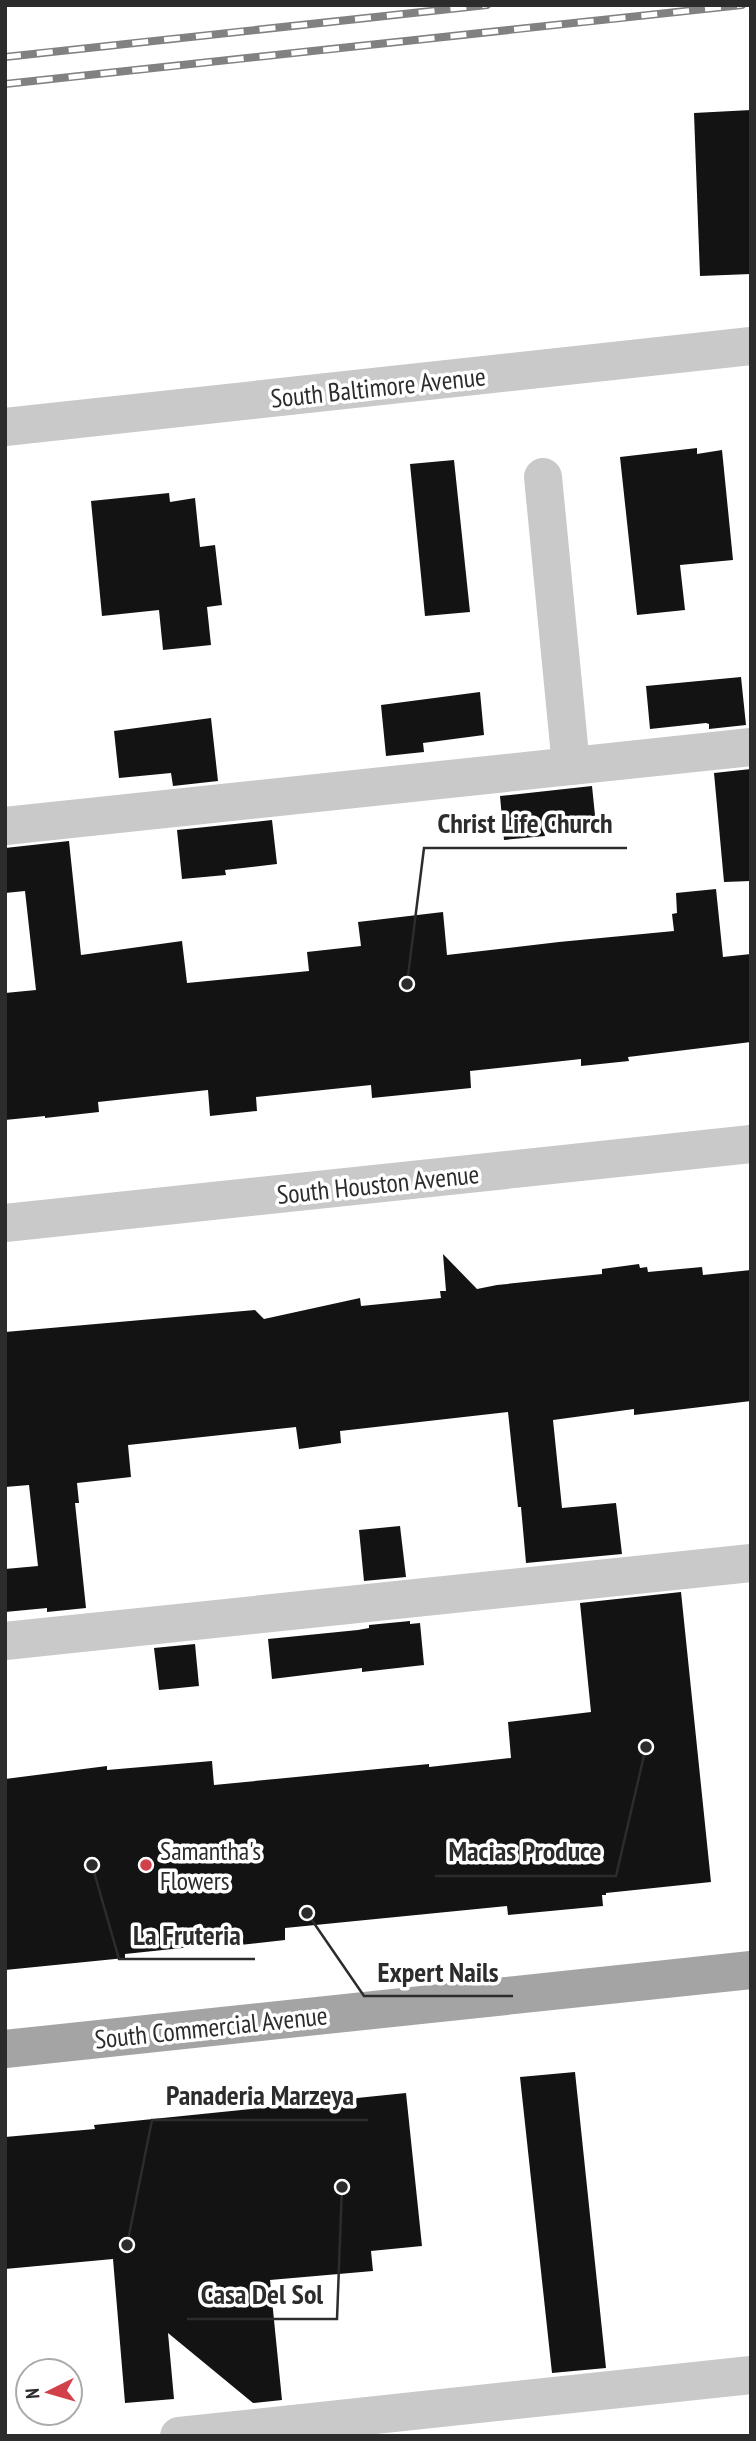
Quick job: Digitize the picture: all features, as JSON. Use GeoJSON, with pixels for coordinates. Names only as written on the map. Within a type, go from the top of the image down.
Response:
{"type":"FeatureCollection","features":[{"type":"Feature","properties":{"kind":"main road","name":"South Commercial Avenue"},"geometry":{"type":"LineString","coordinates":[[5,2049],[751,1970]]}},
{"type":"Feature","properties":{"kind":"street","name":"South Baltimore Avenue"},"geometry":{"type":"LineString","coordinates":[[5,427],[751,346]]}},
{"type":"Feature","properties":{"kind":"street"},"geometry":{"type":"LineString","coordinates":[[543,477],[571,766]]}},
{"type":"Feature","properties":{"kind":"street"},"geometry":{"type":"LineString","coordinates":[[5,826],[751,747]]}},
{"type":"Feature","properties":{"kind":"street","name":"South Houston Avenue"},"geometry":{"type":"LineString","coordinates":[[5,1223],[751,1144]]}},
{"type":"Feature","properties":{"kind":"street"},"geometry":{"type":"LineString","coordinates":[[5,1642],[751,1563]]}},
{"type":"Feature","properties":{"kind":"street"},"geometry":{"type":"LineString","coordinates":[[179,2436],[751,2375]]}},
{"type":"Feature","properties":{"kind":"building"},"geometry":{"type":"Polygon","coordinates":[[[751,110],[751,274],[700,276],[694,113],[751,110]]]}},
{"type":"Feature","properties":{"kind":"building"},"geometry":{"type":"Polygon","coordinates":[[[697,448],[697,454],[722,450],[733,560],[680,565],[685,610],[637,615],[620,457],[697,448]]]}},
{"type":"Feature","properties":{"kind":"building"},"geometry":{"type":"Polygon","coordinates":[[[454,460],[470,612],[425,616],[410,464],[454,460]]]}},
{"type":"Feature","properties":{"kind":"building"},"geometry":{"type":"Polygon","coordinates":[[[169,493],[170,502],[195,498],[200,547],[215,545],[222,605],[207,607],[211,645],[163,650],[159,610],[102,616],[91,501],[169,493]]]}},
{"type":"Feature","properties":{"kind":"building"},"geometry":{"type":"Polygon","coordinates":[[[741,677],[746,725],[709,729],[709,724],[706,723],[650,729],[646,686],[741,677]]]}},
{"type":"Feature","properties":{"kind":"building"},"geometry":{"type":"Polygon","coordinates":[[[480,692],[484,735],[423,743],[424,752],[386,756],[381,705],[480,692]]]}},
{"type":"Feature","properties":{"kind":"building"},"geometry":{"type":"Polygon","coordinates":[[[211,718],[218,781],[173,786],[171,773],[119,778],[114,731],[211,718]]]}},
{"type":"Feature","properties":{"kind":"building"},"geometry":{"type":"Polygon","coordinates":[[[751,769],[751,881],[724,882],[714,773],[751,769]]]}},
{"type":"Feature","properties":{"kind":"building"},"geometry":{"type":"Polygon","coordinates":[[[592,786],[596,825],[544,831],[545,836],[504,840],[500,796],[592,786]]]}},
{"type":"Feature","properties":{"kind":"building"},"geometry":{"type":"Polygon","coordinates":[[[272,820],[277,864],[225,870],[226,875],[182,879],[177,830],[272,820]]]}},
{"type":"Feature","properties":{"kind":"building"},"geometry":{"type":"Polygon","coordinates":[[[69,841],[81,955],[182,941],[187,983],[309,971],[307,952],[361,946],[358,922],[443,912],[447,955],[674,931],[672,914],[677,913],[676,893],[716,889],[723,957],[751,954],[751,1042],[628,1057],[629,1061],[581,1066],[581,1059],[470,1071],[471,1088],[372,1098],[371,1085],[256,1097],[257,1111],[210,1116],[208,1090],[98,1102],[99,1112],[5,1120],[5,993],[36,990],[25,891],[5,893],[5,848],[69,841]]]}},
{"type":"Feature","properties":{"kind":"building"},"geometry":{"type":"Polygon","coordinates":[[[443,1254],[477,1289],[602,1274],[602,1269],[639,1264],[640,1268],[647,1267],[648,1272],[702,1267],[703,1275],[751,1270],[751,1401],[634,1415],[634,1409],[553,1420],[562,1508],[616,1503],[622,1554],[526,1563],[508,1412],[340,1431],[341,1443],[299,1449],[296,1427],[128,1445],[131,1477],[77,1483],[79,1503],[75,1503],[86,1608],[5,1612],[5,1569],[38,1566],[29,1485],[5,1487],[5,1332],[255,1310],[264,1319],[360,1298],[361,1306],[441,1298],[440,1291],[446,1291],[443,1254]]]}},
{"type":"Feature","properties":{"kind":"building"},"geometry":{"type":"Polygon","coordinates":[[[400,1526],[406,1577],[364,1581],[359,1530],[400,1526]]]}},
{"type":"Feature","properties":{"kind":"building"},"geometry":{"type":"Polygon","coordinates":[[[681,1592],[711,1882],[606,1893],[602,1895],[603,1906],[508,1915],[507,1906],[285,1928],[285,1940],[125,1954],[125,1958],[5,1970],[5,1779],[107,1766],[107,1770],[212,1761],[214,1785],[511,1758],[508,1722],[591,1712],[580,1603],[681,1592]]]}},
{"type":"Feature","properties":{"kind":"building"},"geometry":{"type":"Polygon","coordinates":[[[410,1621],[410,1624],[420,1623],[424,1665],[362,1672],[362,1668],[272,1679],[268,1639],[358,1630],[369,1628],[369,1625],[410,1621]]]}},
{"type":"Feature","properties":{"kind":"building"},"geometry":{"type":"Polygon","coordinates":[[[195,1644],[199,1686],[159,1690],[154,1648],[195,1644]]]}},
{"type":"Feature","properties":{"kind":"building"},"geometry":{"type":"Polygon","coordinates":[[[575,2072],[606,2368],[552,2373],[520,2077],[575,2072]]]}},
{"type":"Feature","properties":{"kind":"building"},"geometry":{"type":"Polygon","coordinates":[[[406,2093],[422,2246],[371,2251],[373,2271],[270,2280],[282,2400],[253,2403],[168,2333],[174,2399],[125,2403],[113,2259],[5,2269],[5,2137],[95,2129],[94,2125],[406,2093]]]}},
{"type":"Feature","properties":{"kind":"railway"},"geometry":{"type":"LineString","coordinates":[[5,57],[487,5]]}},
{"type":"Feature","properties":{"kind":"railway"},"geometry":{"type":"LineString","coordinates":[[5,84],[742,5]]}},
{"type":"Feature","properties":{"kind":"place","name":"Christ Life Church"},"geometry":{"type":"Point","coordinates":[407,984]}},
{"type":"Feature","properties":{"kind":"place","name":"Macias Produce"},"geometry":{"type":"Point","coordinates":[646,1747]}},
{"type":"Feature","properties":{"kind":"place","name":"La Fruteria"},"geometry":{"type":"Point","coordinates":[92,1865]}},
{"type":"Feature","properties":{"kind":"place","name":"Samantha's Flowers"},"geometry":{"type":"Point","coordinates":[146,1865]}},
{"type":"Feature","properties":{"kind":"place","name":"Expert Nails"},"geometry":{"type":"Point","coordinates":[307,1913]}},
{"type":"Feature","properties":{"kind":"place","name":"Casa Del Sol"},"geometry":{"type":"Point","coordinates":[342,2187]}},
{"type":"Feature","properties":{"kind":"place","name":"Panaderia Marzeya"},"geometry":{"type":"Point","coordinates":[127,2245]}}]}
